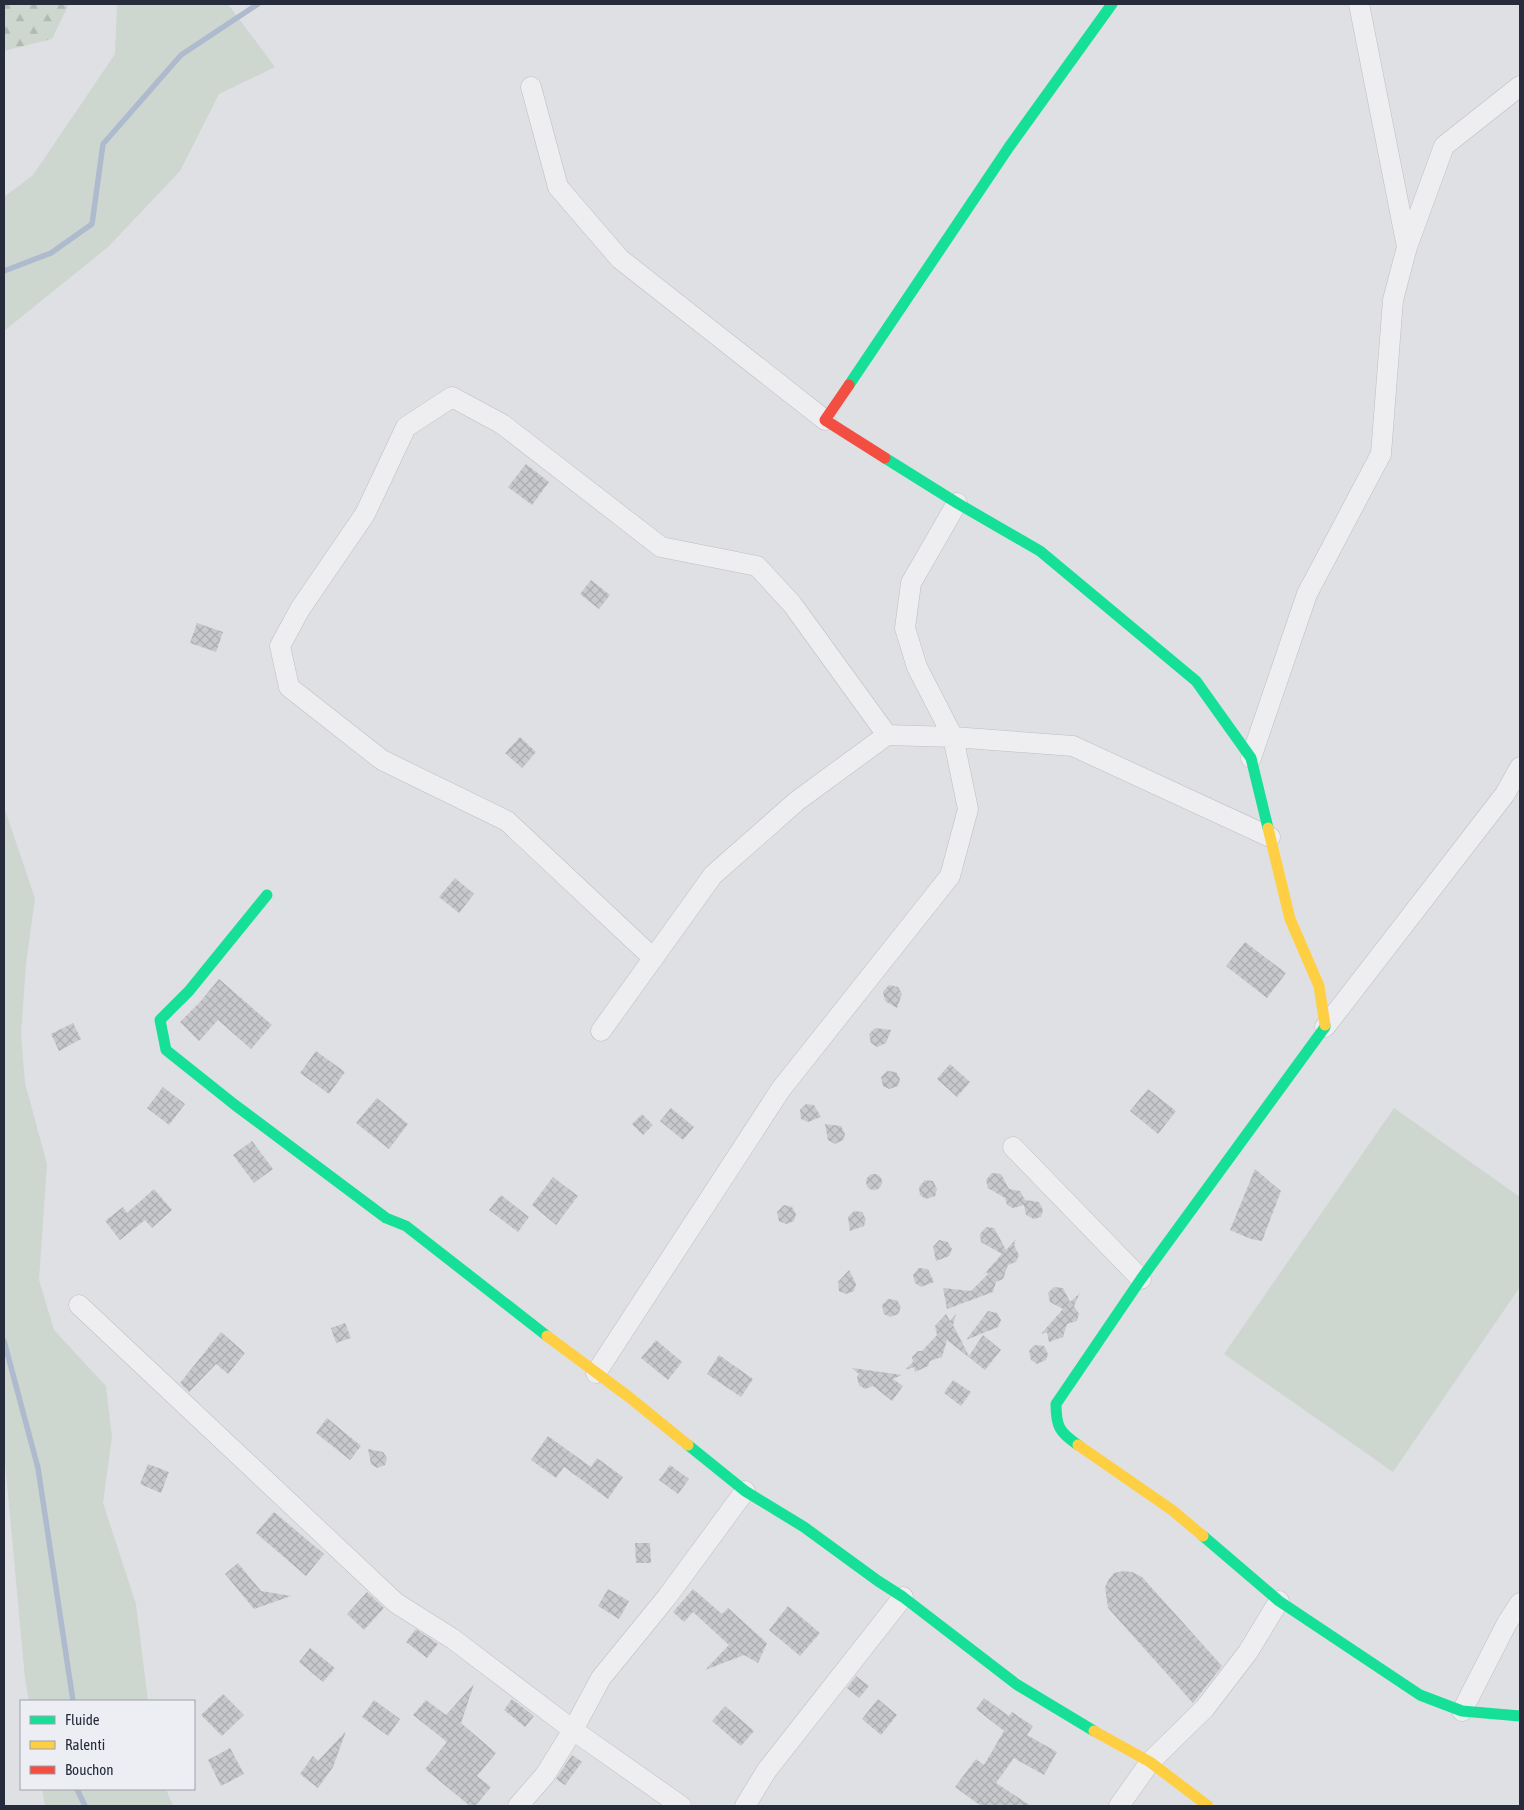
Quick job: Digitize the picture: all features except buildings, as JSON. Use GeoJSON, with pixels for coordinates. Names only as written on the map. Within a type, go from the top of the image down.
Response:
{"type":"FeatureCollection","features":[{"type":"Feature","properties":{"kind":"street"},"geometry":{"type":"LineString","coordinates":[[825,420],[1009,147],[1112,4]]}},
{"type":"Feature","properties":{"kind":"street"},"geometry":{"type":"LineString","coordinates":[[1359,4],[1407,247]]}},
{"type":"Feature","properties":{"kind":"street"},"geometry":{"type":"LineString","coordinates":[[1251,758],[1307,594],[1382,454],[1393,300],[1407,247],[1444,146],[1520,86]]}},
{"type":"Feature","properties":{"kind":"street"},"geometry":{"type":"LineString","coordinates":[[531,88],[558,187],[620,258],[825,420],[957,503],[1040,551],[1196,681],[1251,758],[1290,918],[1319,986],[1325,1027]]}},
{"type":"Feature","properties":{"kind":"street"},"geometry":{"type":"LineString","coordinates":[[653,958],[507,820],[382,760],[289,687],[280,646],[300,609],[365,514],[406,427],[452,397],[502,424],[661,547],[757,566],[792,604],[887,736]]}},
{"type":"Feature","properties":{"kind":"street"},"geometry":{"type":"LineString","coordinates":[[596,1374],[781,1089],[950,876],[968,809],[953,737],[917,667],[905,628],[911,582],[957,503]]}},
{"type":"Feature","properties":{"kind":"street"},"geometry":{"type":"LineString","coordinates":[[601,1031],[713,875],[797,801],[887,736],[953,737],[1072,746],[1270,837]]}},
{"type":"Feature","properties":{"kind":"street"},"geometry":{"type":"LineString","coordinates":[[1520,767],[1505,794],[1325,1027],[1141,1279],[1056,1404],[1056,1422],[1067,1438],[1172,1510],[1279,1601],[1420,1695],[1462,1711],[1520,1716]]}},
{"type":"Feature","properties":{"kind":"street"},"geometry":{"type":"LineString","coordinates":[[267,895],[189,991],[160,1020],[166,1050],[235,1105],[386,1218],[406,1226],[499,1300],[629,1397],[745,1491],[804,1527],[878,1582],[903,1598],[1016,1684],[1150,1762],[1208,1806]]}},
{"type":"Feature","properties":{"kind":"street"},"geometry":{"type":"LineString","coordinates":[[1013,1147],[1141,1279]]}},
{"type":"Feature","properties":{"kind":"street"},"geometry":{"type":"LineString","coordinates":[[79,1305],[396,1603],[453,1640],[573,1730],[681,1806]]}},
{"type":"Feature","properties":{"kind":"street"},"geometry":{"type":"LineString","coordinates":[[518,1806],[545,1775],[602,1678],[667,1597],[745,1491]]}},
{"type":"Feature","properties":{"kind":"street"},"geometry":{"type":"LineString","coordinates":[[745,1806],[766,1770],[903,1598]]}},
{"type":"Feature","properties":{"kind":"street"},"geometry":{"type":"LineString","coordinates":[[1119,1806],[1150,1762],[1205,1708],[1248,1652],[1279,1601]]}},
{"type":"Feature","properties":{"kind":"street"},"geometry":{"type":"LineString","coordinates":[[1462,1711],[1507,1623],[1520,1603]]}},
{"type":"Feature","properties":{"kind":"green space"},"geometry":{"type":"Polygon","coordinates":[[[4,4],[69,4],[52,39],[4,51],[4,4]]]}},
{"type":"Feature","properties":{"kind":"green space"},"geometry":{"type":"Polygon","coordinates":[[[117,4],[228,4],[275,67],[219,94],[180,171],[108,247],[4,331],[4,197],[33,175],[115,54],[117,4]]]}},
{"type":"Feature","properties":{"kind":"green space"},"geometry":{"type":"Polygon","coordinates":[[[4,807],[35,898],[26,964],[21,1035],[25,1083],[47,1164],[39,1280],[54,1330],[106,1386],[112,1437],[103,1503],[136,1604],[148,1700],[29,1700],[25,1679],[4,1451],[4,807]]]}},
{"type":"Feature","properties":{"kind":"green space"},"geometry":{"type":"Polygon","coordinates":[[[1394,1108],[1520,1197],[1520,1287],[1393,1472],[1224,1354],[1394,1108]]]}},
{"type":"Feature","properties":{"kind":"green space"},"geometry":{"type":"Polygon","coordinates":[[[42,1790],[166,1790],[173,1806],[45,1806],[42,1790]]]}},
{"type":"Feature","properties":{"kind":"waterway"},"geometry":{"type":"LineString","coordinates":[[4,271],[51,253],[92,224],[103,144],[181,55],[258,4]]}},
{"type":"Feature","properties":{"kind":"waterway"},"geometry":{"type":"LineString","coordinates":[[4,1341],[38,1468],[73,1700]]}},
{"type":"Feature","properties":{"kind":"waterway"},"geometry":{"type":"LineString","coordinates":[[77,1790],[85,1806]]}},
{"type":"Feature","properties":{"kind":"traffic: fast"},"geometry":{"type":"LineString","coordinates":[[849,385],[1009,147],[1112,4]]}},
{"type":"Feature","properties":{"kind":"traffic: fast"},"geometry":{"type":"LineString","coordinates":[[885,458],[957,503],[1040,551],[1196,681],[1251,758],[1268,828]]}},
{"type":"Feature","properties":{"kind":"traffic: fast"},"geometry":{"type":"LineString","coordinates":[[267,895],[189,991],[160,1020],[166,1050],[235,1105],[386,1218],[406,1226],[547,1336]]}},
{"type":"Feature","properties":{"kind":"traffic: fast"},"geometry":{"type":"LineString","coordinates":[[1078,1445],[1060,1428],[1056,1404],[1141,1279],[1325,1025]]}},
{"type":"Feature","properties":{"kind":"traffic: fast"},"geometry":{"type":"LineString","coordinates":[[688,1445],[745,1491],[804,1527],[903,1597],[1016,1684],[1094,1731]]}},
{"type":"Feature","properties":{"kind":"traffic: fast"},"geometry":{"type":"LineString","coordinates":[[1203,1536],[1279,1601],[1420,1695],[1462,1711],[1520,1716]]}},
{"type":"Feature","properties":{"kind":"traffic: slow"},"geometry":{"type":"LineString","coordinates":[[1268,828],[1290,919],[1319,986],[1325,1025]]}},
{"type":"Feature","properties":{"kind":"traffic: slow"},"geometry":{"type":"LineString","coordinates":[[547,1336],[629,1397],[688,1445]]}},
{"type":"Feature","properties":{"kind":"traffic: slow"},"geometry":{"type":"LineString","coordinates":[[1078,1445],[1172,1510],[1203,1536]]}},
{"type":"Feature","properties":{"kind":"traffic: slow"},"geometry":{"type":"LineString","coordinates":[[1094,1731],[1150,1762],[1208,1806]]}},
{"type":"Feature","properties":{"kind":"traffic: jam"},"geometry":{"type":"LineString","coordinates":[[849,385],[825,420],[885,458]]}}]}
